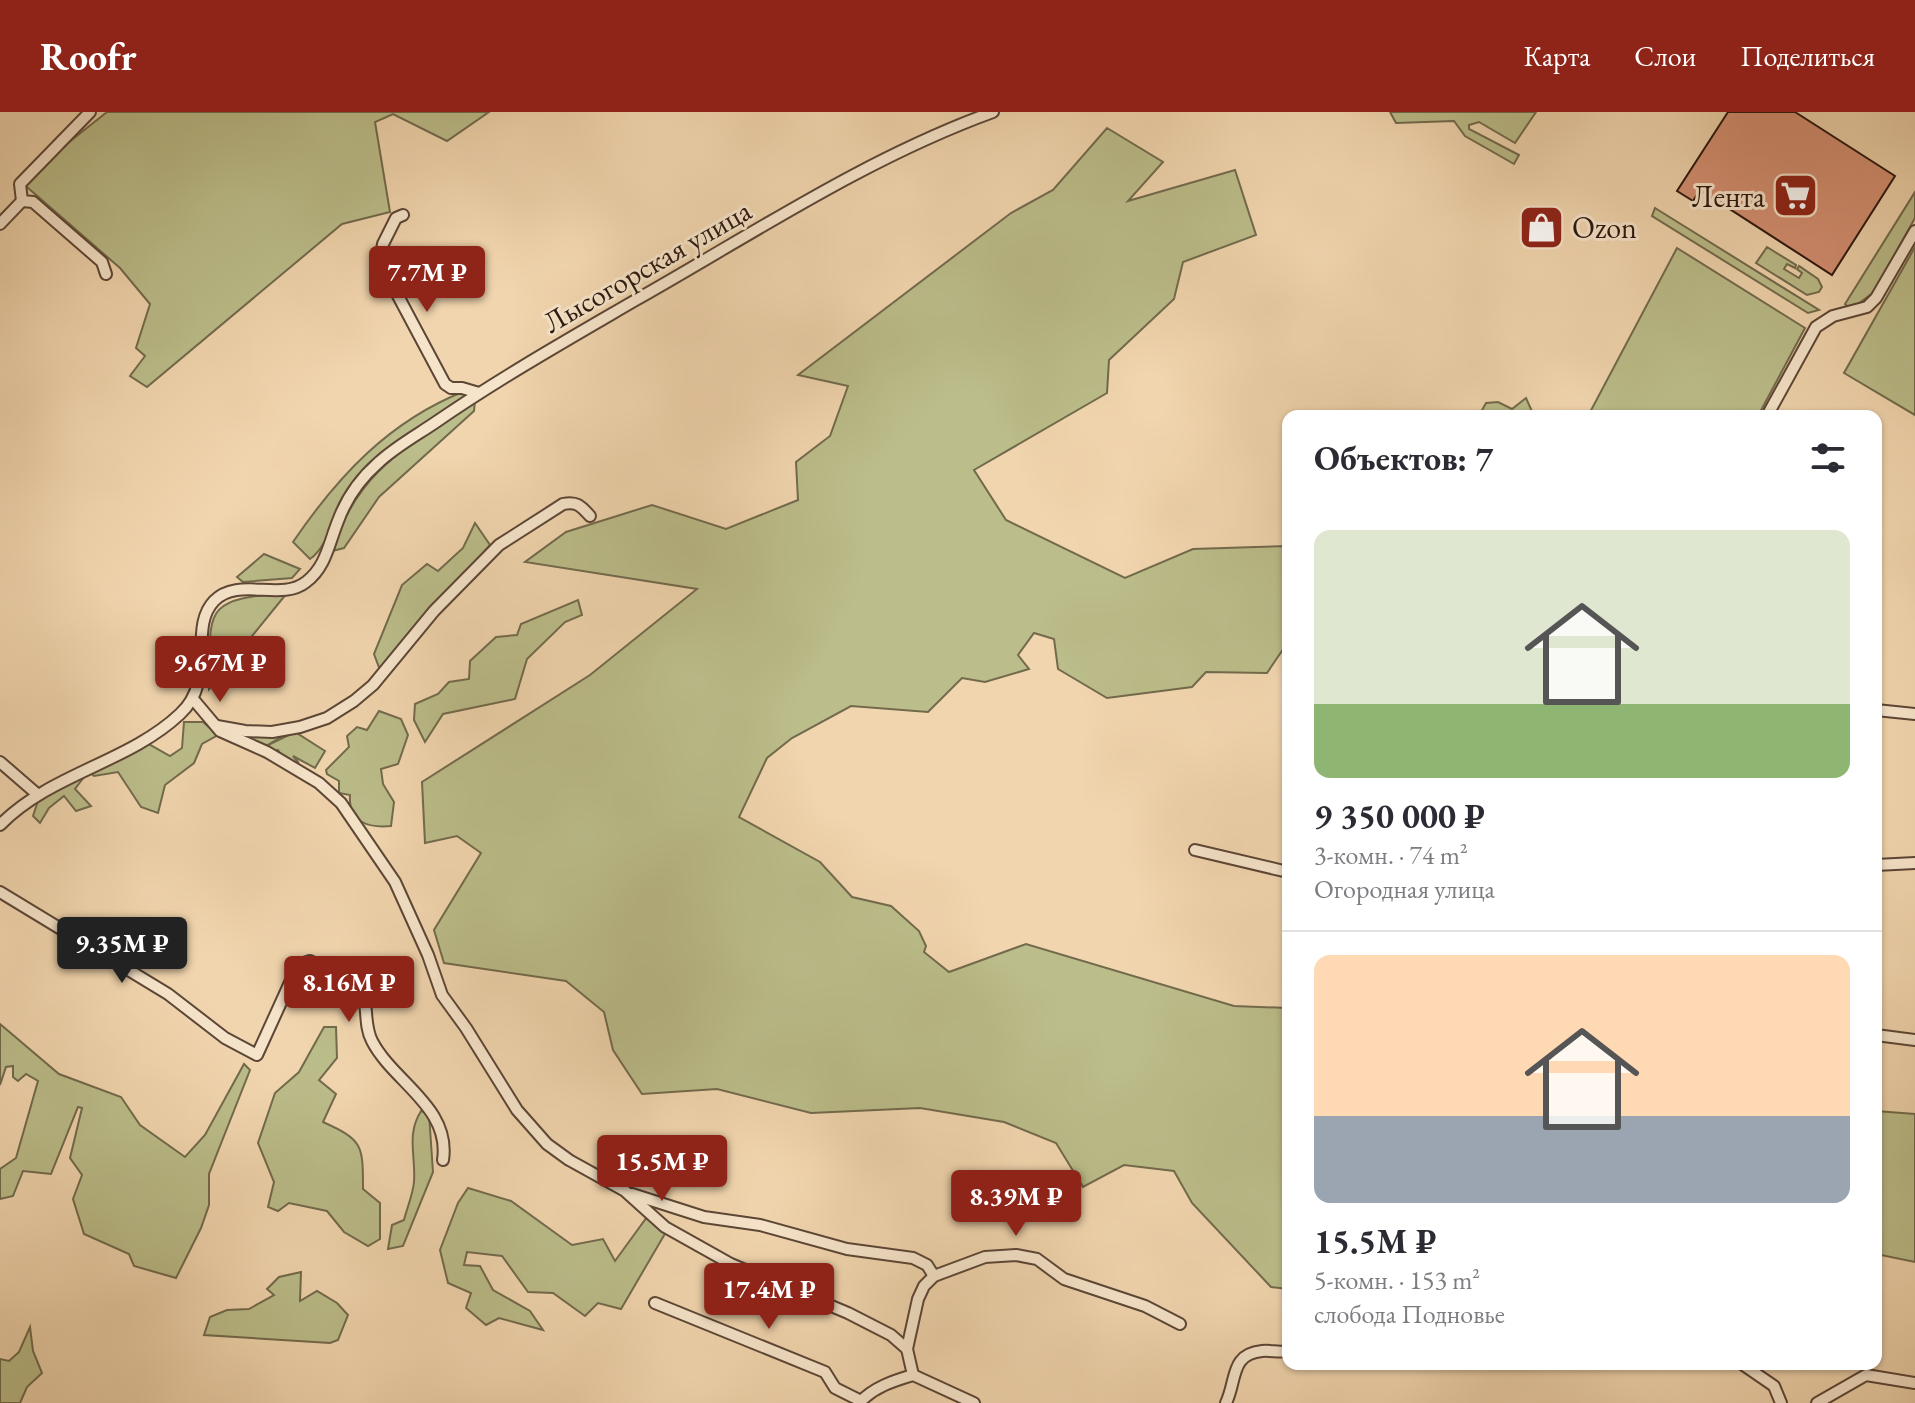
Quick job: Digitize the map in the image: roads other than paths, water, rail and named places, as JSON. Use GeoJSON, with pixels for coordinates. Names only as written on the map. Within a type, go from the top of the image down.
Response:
{"type":"FeatureCollection","features":[{"type":"Feature","properties":{"kind":"street"},"geometry":{"type":"LineString","coordinates":[[22,201],[20,184],[90,112]]}},
{"type":"Feature","properties":{"kind":"street","name":"Лысогорская улица"},"geometry":{"type":"LineString","coordinates":[[193,699],[201,673],[204,618],[215,599],[229,592],[265,588],[285,590],[303,585],[315,574],[327,555],[338,519],[354,489],[378,462],[505,375],[848,179],[924,140],[993,112]]}},
{"type":"Feature","properties":{"kind":"street"},"geometry":{"type":"LineString","coordinates":[[0,224],[22,201]]}},
{"type":"Feature","properties":{"kind":"street"},"geometry":{"type":"LineString","coordinates":[[22,201],[33,202],[102,262],[106,274]]}},
{"type":"Feature","properties":{"kind":"street"},"geometry":{"type":"LineString","coordinates":[[403,215],[396,218],[383,244],[380,262],[445,384],[479,393]]}},
{"type":"Feature","properties":{"kind":"street"},"geometry":{"type":"LineString","coordinates":[[1770,410],[1816,327],[1833,316],[1856,312],[1876,298],[1915,231]]}},
{"type":"Feature","properties":{"kind":"street"},"geometry":{"type":"LineString","coordinates":[[222,730],[272,732],[327,718],[373,685],[434,611],[499,545],[563,504],[572,502],[581,505],[590,516]]}},
{"type":"Feature","properties":{"kind":"street"},"geometry":{"type":"LineString","coordinates":[[0,825],[37,794],[155,734],[193,699],[222,730],[267,752],[332,792],[395,882],[409,919],[428,955],[442,995],[517,1110],[533,1131],[558,1152],[625,1191],[704,1217],[760,1225],[847,1249],[913,1258],[927,1265],[934,1276]]}},
{"type":"Feature","properties":{"kind":"street"},"geometry":{"type":"LineString","coordinates":[[1882,711],[1915,714]]}},
{"type":"Feature","properties":{"kind":"street"},"geometry":{"type":"LineString","coordinates":[[0,762],[37,794]]}},
{"type":"Feature","properties":{"kind":"street"},"geometry":{"type":"LineString","coordinates":[[1195,850],[1282,871]]}},
{"type":"Feature","properties":{"kind":"street"},"geometry":{"type":"LineString","coordinates":[[1882,865],[1915,863]]}},
{"type":"Feature","properties":{"kind":"street"},"geometry":{"type":"LineString","coordinates":[[0,892],[168,994],[225,1038],[257,1055],[298,965],[310,961],[361,987],[372,1041],[388,1065],[434,1115],[443,1146],[443,1160]]}},
{"type":"Feature","properties":{"kind":"street"},"geometry":{"type":"LineString","coordinates":[[1882,1036],[1915,1040]]}},
{"type":"Feature","properties":{"kind":"street"},"geometry":{"type":"LineString","coordinates":[[625,1191],[682,1237],[731,1264],[848,1313],[891,1335],[907,1349]]}},
{"type":"Feature","properties":{"kind":"street"},"geometry":{"type":"LineString","coordinates":[[913,1375],[907,1349],[918,1299],[934,1276],[985,1257],[1016,1255],[1037,1259],[1064,1279],[1145,1306],[1180,1324]]}},
{"type":"Feature","properties":{"kind":"street"},"geometry":{"type":"LineString","coordinates":[[655,1303],[825,1372],[835,1388],[860,1402],[868,1393],[913,1375],[974,1403]]}},
{"type":"Feature","properties":{"kind":"street"},"geometry":{"type":"LineString","coordinates":[[1226,1403],[1235,1368],[1241,1358],[1264,1351],[1282,1351]]}},
{"type":"Feature","properties":{"kind":"street"},"geometry":{"type":"LineString","coordinates":[[1751,1370],[1774,1386],[1781,1403]]}},
{"type":"Feature","properties":{"kind":"street"},"geometry":{"type":"LineString","coordinates":[[1817,1403],[1866,1375],[1915,1383]]}},
{"type":"Feature","properties":{"kind":"place","name":"Лента"},"geometry":{"type":"Point","coordinates":[1796,196]}},
{"type":"Feature","properties":{"kind":"place","name":"Ozon"},"geometry":{"type":"Point","coordinates":[1541,227]}}]}
